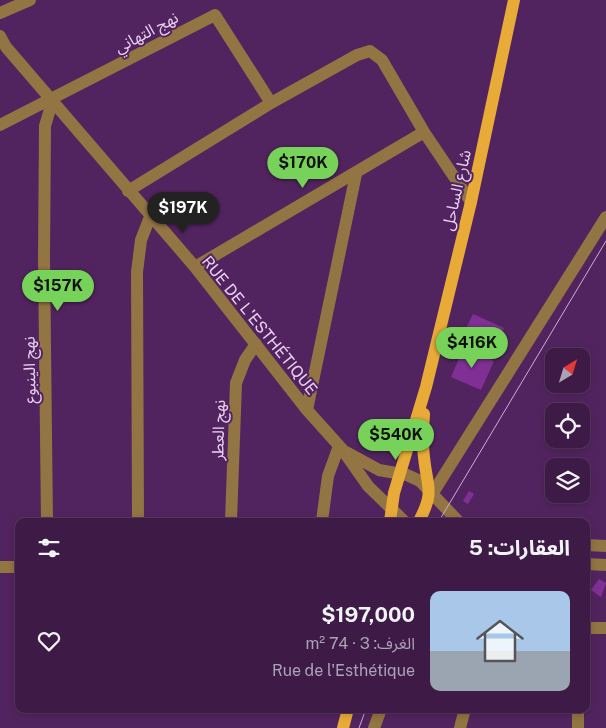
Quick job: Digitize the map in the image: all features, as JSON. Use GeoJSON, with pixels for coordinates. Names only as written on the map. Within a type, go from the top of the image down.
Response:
{"type":"FeatureCollection","features":[{"type":"Feature","properties":{"kind":"main road","name":"شارع الساحل"},"geometry":{"type":"LineString","coordinates":[[391,516],[399,475],[426,387],[471,202],[514,0]]}},
{"type":"Feature","properties":{"kind":"main road","name":"شارع الساحل"},"geometry":{"type":"LineString","coordinates":[[426,387],[424,457],[430,495]]}},
{"type":"Feature","properties":{"kind":"main road"},"geometry":{"type":"LineString","coordinates":[[420,518],[430,495]]}},
{"type":"Feature","properties":{"kind":"main road"},"geometry":{"type":"LineString","coordinates":[[343,728],[347,713]]}},
{"type":"Feature","properties":{"kind":"street"},"geometry":{"type":"LineString","coordinates":[[0,13],[30,0]]}},
{"type":"Feature","properties":{"kind":"street","name":"نهج التهاني"},"geometry":{"type":"LineString","coordinates":[[52,100],[215,15],[271,103]]}},
{"type":"Feature","properties":{"kind":"street","name":"RUE DE L'ESTHÉTIQUE"},"geometry":{"type":"LineString","coordinates":[[0,36],[6,47],[150,217],[195,267],[307,410],[341,448],[391,516]]}},
{"type":"Feature","properties":{"kind":"street"},"geometry":{"type":"LineString","coordinates":[[128,191],[271,103],[358,55],[370,51],[382,60],[424,132],[471,202]]}},
{"type":"Feature","properties":{"kind":"street"},"geometry":{"type":"LineString","coordinates":[[0,125],[52,100]]}},
{"type":"Feature","properties":{"kind":"street","name":"نهج الينبوع"},"geometry":{"type":"LineString","coordinates":[[47,518],[44,259],[45,126],[52,100]]}},
{"type":"Feature","properties":{"kind":"street"},"geometry":{"type":"LineString","coordinates":[[195,267],[356,174],[424,132]]}},
{"type":"Feature","properties":{"kind":"street"},"geometry":{"type":"LineString","coordinates":[[307,410],[356,174]]}},
{"type":"Feature","properties":{"kind":"street"},"geometry":{"type":"LineString","coordinates":[[430,495],[606,216]]}},
{"type":"Feature","properties":{"kind":"street"},"geometry":{"type":"LineString","coordinates":[[138,518],[137,272],[141,240],[150,217]]}},
{"type":"Feature","properties":{"kind":"street","name":"نهج العطر"},"geometry":{"type":"LineString","coordinates":[[231,518],[236,383],[244,360],[256,344]]}},
{"type":"Feature","properties":{"kind":"street"},"geometry":{"type":"LineString","coordinates":[[322,518],[328,476],[341,448]]}},
{"type":"Feature","properties":{"kind":"street","name":"RUE DE L'ESTHÉTIQUE"},"geometry":{"type":"LineString","coordinates":[[341,448],[369,466],[420,481],[430,495],[455,518]]}},
{"type":"Feature","properties":{"kind":"street"},"geometry":{"type":"LineString","coordinates":[[590,545],[606,546]]}},
{"type":"Feature","properties":{"kind":"street"},"geometry":{"type":"LineString","coordinates":[[590,564],[606,565]]}},
{"type":"Feature","properties":{"kind":"street"},"geometry":{"type":"LineString","coordinates":[[0,567],[15,567]]}},
{"type":"Feature","properties":{"kind":"street"},"geometry":{"type":"LineString","coordinates":[[590,628],[606,628]]}},
{"type":"Feature","properties":{"kind":"street"},"geometry":{"type":"LineString","coordinates":[[374,728],[380,713]]}},
{"type":"Feature","properties":{"kind":"street"},"geometry":{"type":"LineString","coordinates":[[460,728],[464,713]]}},
{"type":"Feature","properties":{"kind":"street"},"geometry":{"type":"LineString","coordinates":[[578,713],[578,728]]}},
{"type":"Feature","properties":{"kind":"building"},"geometry":{"type":"Polygon","coordinates":[[[473,314],[504,328],[496,346],[464,333],[473,314]]]}},
{"type":"Feature","properties":{"kind":"building"},"geometry":{"type":"Polygon","coordinates":[[[464,347],[494,361],[481,390],[451,377],[464,347]]]}},
{"type":"Feature","properties":{"kind":"building"},"geometry":{"type":"Polygon","coordinates":[[[469,491],[474,494],[468,504],[463,501],[469,491]]]}},
{"type":"Feature","properties":{"kind":"building"},"geometry":{"type":"Polygon","coordinates":[[[599,579],[606,583],[601,597],[591,590],[599,579]]]}},
{"type":"Feature","properties":{"kind":"tram line"},"geometry":{"type":"LineString","coordinates":[[441,518],[606,241]]}},
{"type":"Feature","properties":{"kind":"tram line"},"geometry":{"type":"LineString","coordinates":[[359,728],[365,713]]}}]}
